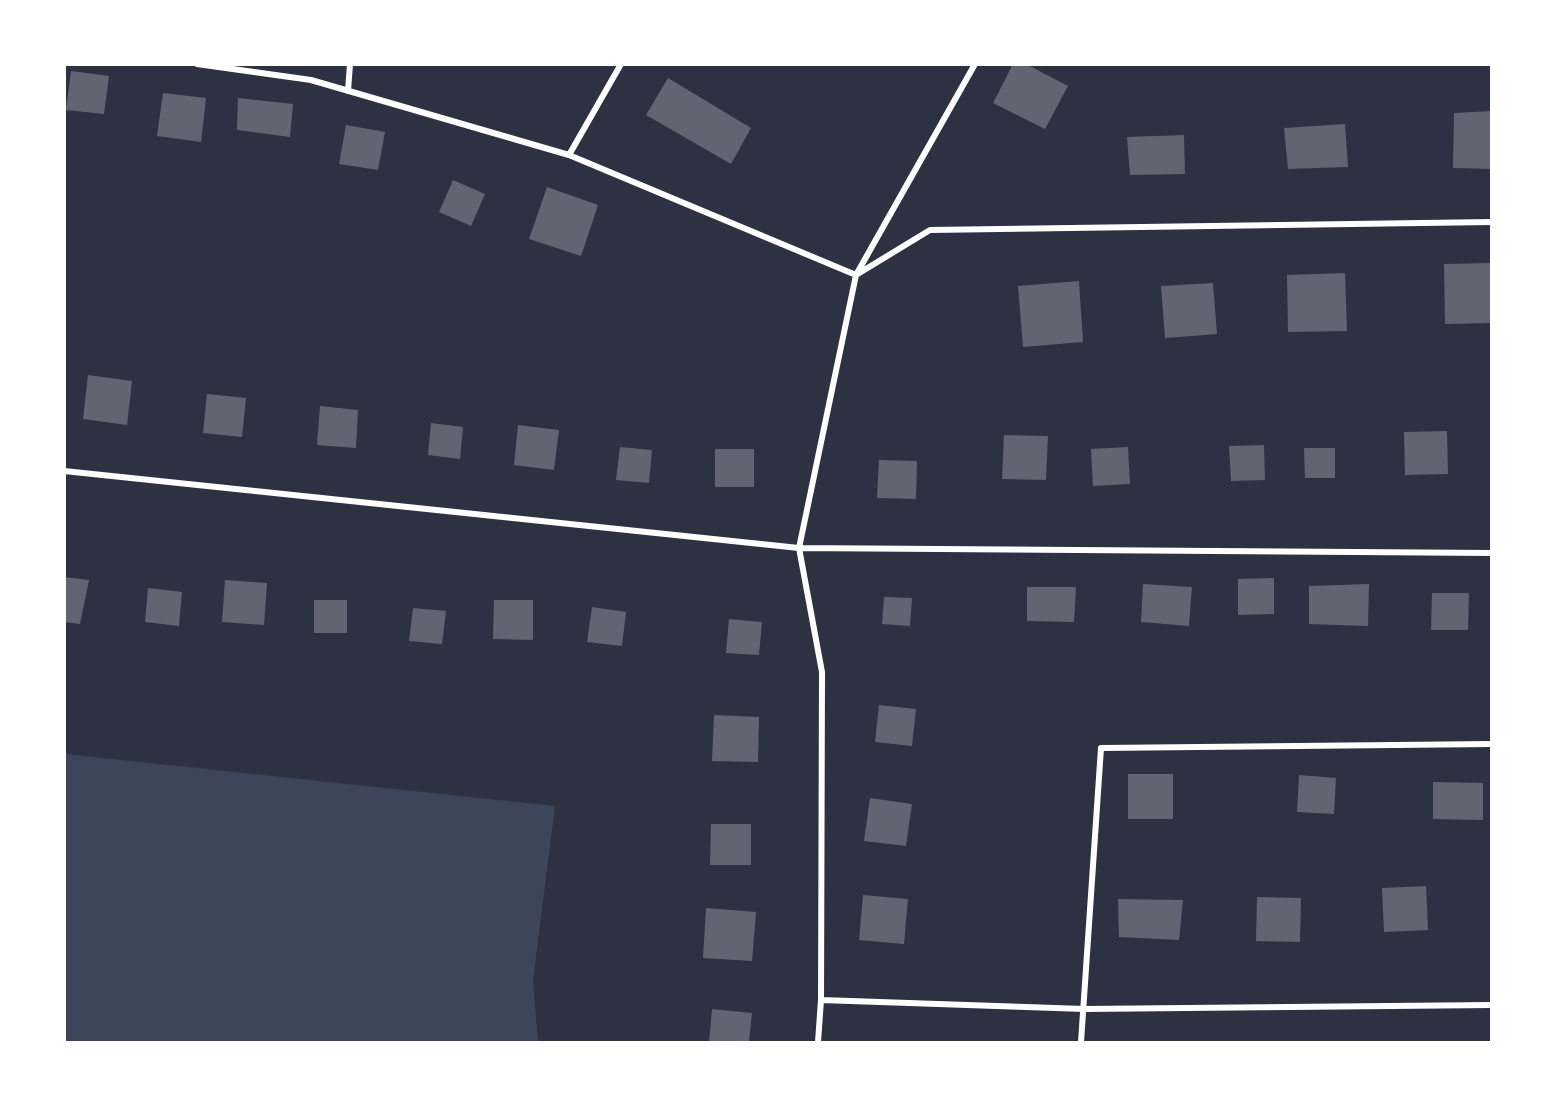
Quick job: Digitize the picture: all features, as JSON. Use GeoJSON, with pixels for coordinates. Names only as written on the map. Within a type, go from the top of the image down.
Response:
{"type":"FeatureCollection","features":[{"type":"Feature","properties":{"kind":"street"},"geometry":{"type":"LineString","coordinates":[[197,64],[311,80],[569,155],[856,275]]}},
{"type":"Feature","properties":{"kind":"street"},"geometry":{"type":"LineString","coordinates":[[348,91],[350,64]]}},
{"type":"Feature","properties":{"kind":"street"},"geometry":{"type":"LineString","coordinates":[[569,155],[621,64]]}},
{"type":"Feature","properties":{"kind":"street"},"geometry":{"type":"LineString","coordinates":[[818,1042],[822,672],[800,548],[856,275],[975,64]]}},
{"type":"Feature","properties":{"kind":"street"},"geometry":{"type":"LineString","coordinates":[[856,275],[930,230],[1491,222]]}},
{"type":"Feature","properties":{"kind":"street"},"geometry":{"type":"LineString","coordinates":[[64,471],[800,548],[1491,553]]}},
{"type":"Feature","properties":{"kind":"street"},"geometry":{"type":"LineString","coordinates":[[1081,1042],[1101,748],[1491,744]]}},
{"type":"Feature","properties":{"kind":"street"},"geometry":{"type":"LineString","coordinates":[[820,1000],[1084,1009],[1491,1005]]}},
{"type":"Feature","properties":{"kind":"shaded area"},"geometry":{"type":"Polygon","coordinates":[[[65,754],[555,806],[533,981],[538,1042],[65,1042],[65,754]]]}},
{"type":"Feature","properties":{"kind":"building"},"geometry":{"type":"Polygon","coordinates":[[[1013,64],[1026,64],[1068,86],[1045,129],[993,103],[1013,64]]]}},
{"type":"Feature","properties":{"kind":"building"},"geometry":{"type":"Polygon","coordinates":[[[71,71],[109,76],[104,114],[66,110],[71,71]]]}},
{"type":"Feature","properties":{"kind":"building"},"geometry":{"type":"Polygon","coordinates":[[[668,78],[751,128],[731,164],[646,115],[668,78]]]}},
{"type":"Feature","properties":{"kind":"building"},"geometry":{"type":"Polygon","coordinates":[[[163,93],[206,98],[201,142],[157,136],[163,93]]]}},
{"type":"Feature","properties":{"kind":"building"},"geometry":{"type":"Polygon","coordinates":[[[238,98],[293,104],[290,137],[237,130],[238,98]]]}},
{"type":"Feature","properties":{"kind":"building"},"geometry":{"type":"Polygon","coordinates":[[[1492,111],[1491,169],[1453,168],[1454,113],[1492,111]]]}},
{"type":"Feature","properties":{"kind":"building"},"geometry":{"type":"Polygon","coordinates":[[[1345,124],[1348,167],[1288,169],[1284,128],[1345,124]]]}},
{"type":"Feature","properties":{"kind":"building"},"geometry":{"type":"Polygon","coordinates":[[[346,125],[385,132],[378,170],[339,164],[346,125]]]}},
{"type":"Feature","properties":{"kind":"building"},"geometry":{"type":"Polygon","coordinates":[[[1184,135],[1185,174],[1130,175],[1127,137],[1184,135]]]}},
{"type":"Feature","properties":{"kind":"building"},"geometry":{"type":"Polygon","coordinates":[[[453,180],[485,194],[471,226],[439,212],[453,180]]]}},
{"type":"Feature","properties":{"kind":"building"},"geometry":{"type":"Polygon","coordinates":[[[547,187],[598,205],[581,256],[529,239],[547,187]]]}},
{"type":"Feature","properties":{"kind":"building"},"geometry":{"type":"Polygon","coordinates":[[[1492,263],[1492,323],[1445,324],[1444,264],[1492,263]]]}},
{"type":"Feature","properties":{"kind":"building"},"geometry":{"type":"Polygon","coordinates":[[[1345,273],[1347,331],[1288,332],[1287,275],[1345,273]]]}},
{"type":"Feature","properties":{"kind":"building"},"geometry":{"type":"Polygon","coordinates":[[[1079,281],[1083,342],[1023,347],[1018,286],[1079,281]]]}},
{"type":"Feature","properties":{"kind":"building"},"geometry":{"type":"Polygon","coordinates":[[[1213,283],[1217,334],[1165,338],[1161,286],[1213,283]]]}},
{"type":"Feature","properties":{"kind":"building"},"geometry":{"type":"Polygon","coordinates":[[[88,375],[132,381],[127,425],[83,419],[88,375]]]}},
{"type":"Feature","properties":{"kind":"building"},"geometry":{"type":"Polygon","coordinates":[[[207,394],[246,398],[242,437],[203,433],[207,394]]]}},
{"type":"Feature","properties":{"kind":"building"},"geometry":{"type":"Polygon","coordinates":[[[320,406],[358,410],[356,448],[317,445],[320,406]]]}},
{"type":"Feature","properties":{"kind":"building"},"geometry":{"type":"Polygon","coordinates":[[[431,423],[463,427],[460,459],[428,455],[431,423]]]}},
{"type":"Feature","properties":{"kind":"building"},"geometry":{"type":"Polygon","coordinates":[[[518,425],[559,430],[554,470],[514,465],[518,425]]]}},
{"type":"Feature","properties":{"kind":"building"},"geometry":{"type":"Polygon","coordinates":[[[1447,431],[1448,474],[1405,475],[1404,432],[1447,431]]]}},
{"type":"Feature","properties":{"kind":"building"},"geometry":{"type":"Polygon","coordinates":[[[1004,435],[1048,436],[1046,480],[1002,479],[1004,435]]]}},
{"type":"Feature","properties":{"kind":"building"},"geometry":{"type":"Polygon","coordinates":[[[1264,445],[1265,480],[1231,481],[1229,446],[1264,445]]]}},
{"type":"Feature","properties":{"kind":"building"},"geometry":{"type":"Polygon","coordinates":[[[620,447],[652,450],[649,483],[616,480],[620,447]]]}},
{"type":"Feature","properties":{"kind":"building"},"geometry":{"type":"Polygon","coordinates":[[[1128,447],[1130,484],[1093,486],[1091,449],[1128,447]]]}},
{"type":"Feature","properties":{"kind":"building"},"geometry":{"type":"Polygon","coordinates":[[[1304,448],[1335,448],[1335,478],[1305,478],[1304,448]]]}},
{"type":"Feature","properties":{"kind":"building"},"geometry":{"type":"Polygon","coordinates":[[[715,449],[754,449],[754,487],[715,487],[715,449]]]}},
{"type":"Feature","properties":{"kind":"building"},"geometry":{"type":"Polygon","coordinates":[[[879,460],[917,461],[916,499],[877,498],[879,460]]]}},
{"type":"Feature","properties":{"kind":"building"},"geometry":{"type":"Polygon","coordinates":[[[64,577],[89,580],[80,624],[64,622],[64,577]]]}},
{"type":"Feature","properties":{"kind":"building"},"geometry":{"type":"Polygon","coordinates":[[[1274,578],[1274,614],[1238,615],[1238,579],[1274,578]]]}},
{"type":"Feature","properties":{"kind":"building"},"geometry":{"type":"Polygon","coordinates":[[[225,580],[267,583],[264,625],[222,622],[225,580]]]}},
{"type":"Feature","properties":{"kind":"building"},"geometry":{"type":"Polygon","coordinates":[[[1143,584],[1192,587],[1189,626],[1141,622],[1143,584]]]}},
{"type":"Feature","properties":{"kind":"building"},"geometry":{"type":"Polygon","coordinates":[[[1369,584],[1368,626],[1309,624],[1309,586],[1369,584]]]}},
{"type":"Feature","properties":{"kind":"building"},"geometry":{"type":"Polygon","coordinates":[[[1027,587],[1076,587],[1074,622],[1027,621],[1027,587]]]}},
{"type":"Feature","properties":{"kind":"building"},"geometry":{"type":"Polygon","coordinates":[[[148,588],[182,592],[179,626],[145,622],[148,588]]]}},
{"type":"Feature","properties":{"kind":"building"},"geometry":{"type":"Polygon","coordinates":[[[1432,593],[1469,593],[1468,630],[1431,630],[1432,593]]]}},
{"type":"Feature","properties":{"kind":"building"},"geometry":{"type":"Polygon","coordinates":[[[884,597],[912,598],[910,626],[882,624],[884,597]]]}},
{"type":"Feature","properties":{"kind":"building"},"geometry":{"type":"Polygon","coordinates":[[[314,600],[347,600],[347,633],[314,633],[314,600]]]}},
{"type":"Feature","properties":{"kind":"building"},"geometry":{"type":"Polygon","coordinates":[[[494,600],[533,600],[533,640],[493,639],[494,600]]]}},
{"type":"Feature","properties":{"kind":"building"},"geometry":{"type":"Polygon","coordinates":[[[592,607],[626,612],[622,646],[587,642],[592,607]]]}},
{"type":"Feature","properties":{"kind":"building"},"geometry":{"type":"Polygon","coordinates":[[[413,608],[446,611],[442,644],[409,641],[413,608]]]}},
{"type":"Feature","properties":{"kind":"building"},"geometry":{"type":"Polygon","coordinates":[[[729,619],[762,622],[759,655],[726,653],[729,619]]]}},
{"type":"Feature","properties":{"kind":"building"},"geometry":{"type":"Polygon","coordinates":[[[879,705],[916,709],[912,746],[875,742],[879,705]]]}},
{"type":"Feature","properties":{"kind":"building"},"geometry":{"type":"Polygon","coordinates":[[[714,715],[759,717],[758,762],[712,761],[714,715]]]}},
{"type":"Feature","properties":{"kind":"building"},"geometry":{"type":"Polygon","coordinates":[[[1128,774],[1173,774],[1173,819],[1128,819],[1128,774]]]}},
{"type":"Feature","properties":{"kind":"building"},"geometry":{"type":"Polygon","coordinates":[[[1299,775],[1336,778],[1334,814],[1297,812],[1299,775]]]}},
{"type":"Feature","properties":{"kind":"building"},"geometry":{"type":"Polygon","coordinates":[[[1433,782],[1483,783],[1483,820],[1433,819],[1433,782]]]}},
{"type":"Feature","properties":{"kind":"building"},"geometry":{"type":"Polygon","coordinates":[[[870,798],[912,804],[906,846],[864,841],[870,798]]]}},
{"type":"Feature","properties":{"kind":"building"},"geometry":{"type":"Polygon","coordinates":[[[711,824],[751,824],[751,865],[710,865],[711,824]]]}},
{"type":"Feature","properties":{"kind":"building"},"geometry":{"type":"Polygon","coordinates":[[[1426,886],[1428,930],[1384,932],[1382,888],[1426,886]]]}},
{"type":"Feature","properties":{"kind":"building"},"geometry":{"type":"Polygon","coordinates":[[[863,895],[908,899],[904,944],[859,940],[863,895]]]}},
{"type":"Feature","properties":{"kind":"building"},"geometry":{"type":"Polygon","coordinates":[[[1257,897],[1301,898],[1300,942],[1256,941],[1257,897]]]}},
{"type":"Feature","properties":{"kind":"building"},"geometry":{"type":"Polygon","coordinates":[[[1118,899],[1183,900],[1179,940],[1119,937],[1118,899]]]}},
{"type":"Feature","properties":{"kind":"building"},"geometry":{"type":"Polygon","coordinates":[[[706,908],[756,912],[752,961],[703,958],[706,908]]]}},
{"type":"Feature","properties":{"kind":"building"},"geometry":{"type":"Polygon","coordinates":[[[712,1009],[752,1013],[749,1042],[709,1042],[712,1009]]]}}]}
